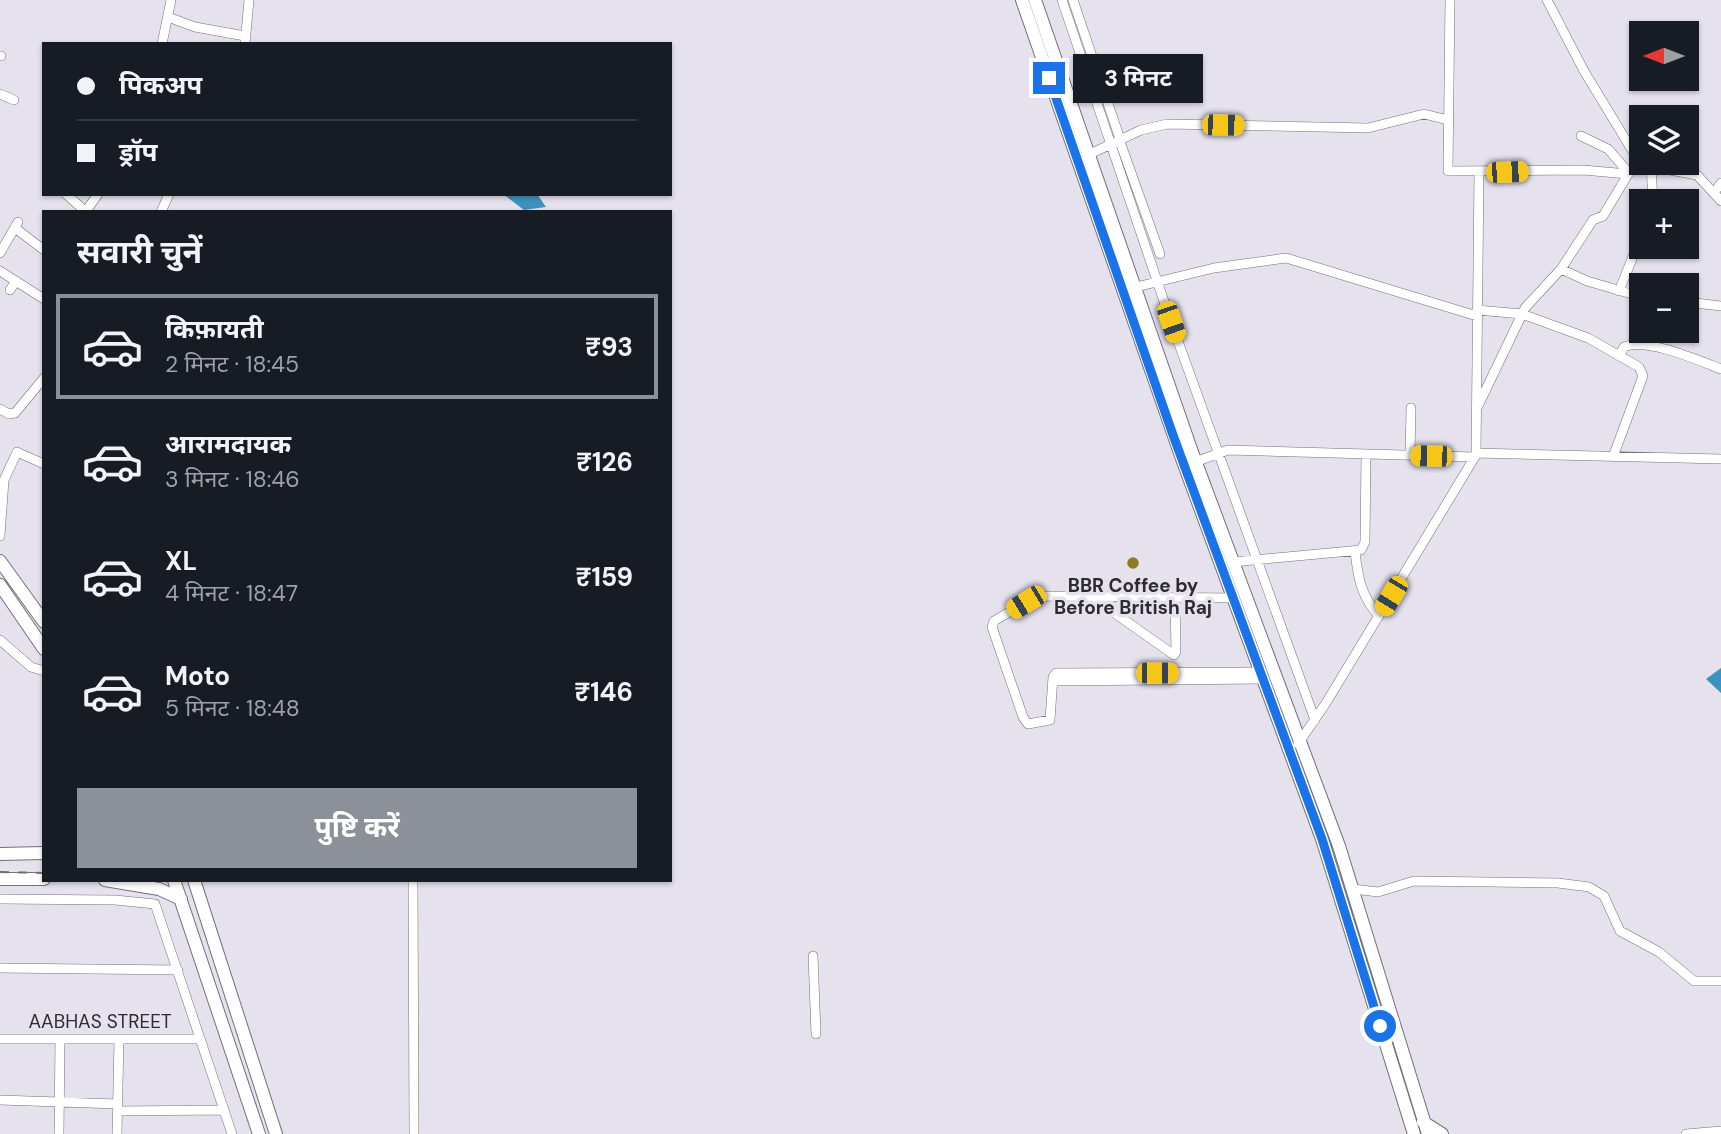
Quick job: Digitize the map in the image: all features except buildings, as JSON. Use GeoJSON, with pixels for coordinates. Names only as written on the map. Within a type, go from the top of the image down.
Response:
{"type":"FeatureCollection","features":[{"type":"Feature","properties":{"kind":"street"},"geometry":{"type":"LineString","coordinates":[[162,42],[171,0]]}},
{"type":"Feature","properties":{"kind":"street"},"geometry":{"type":"LineString","coordinates":[[168,17],[245,40],[249,0]]}},
{"type":"Feature","properties":{"kind":"street"},"geometry":{"type":"LineString","coordinates":[[1021,0],[1260,676],[1293,746],[1353,889],[1426,1128],[1442,1134]]}},
{"type":"Feature","properties":{"kind":"street"},"geometry":{"type":"LineString","coordinates":[[1035,0],[1195,463],[1232,562],[1329,859],[1410,1130]]}},
{"type":"Feature","properties":{"kind":"street"},"geometry":{"type":"LineString","coordinates":[[1062,0],[1160,254]]}},
{"type":"Feature","properties":{"kind":"street"},"geometry":{"type":"LineString","coordinates":[[1073,0],[1157,280],[1315,720]]}},
{"type":"Feature","properties":{"kind":"street"},"geometry":{"type":"LineString","coordinates":[[1450,0],[1448,171],[1479,173],[1573,170],[1628,173]]}},
{"type":"Feature","properties":{"kind":"street"},"geometry":{"type":"LineString","coordinates":[[1547,0],[1584,71],[1629,144]]}},
{"type":"Feature","properties":{"kind":"street"},"geometry":{"type":"LineString","coordinates":[[0,94],[14,100]]}},
{"type":"Feature","properties":{"kind":"street"},"geometry":{"type":"LineString","coordinates":[[1090,154],[1116,140],[1167,124],[1368,128],[1424,114],[1448,120]]}},
{"type":"Feature","properties":{"kind":"street"},"geometry":{"type":"LineString","coordinates":[[1581,136],[1608,149],[1628,173]]}},
{"type":"Feature","properties":{"kind":"street"},"geometry":{"type":"LineString","coordinates":[[1293,746],[1315,720],[1476,455],[1479,173]]}},
{"type":"Feature","properties":{"kind":"street"},"geometry":{"type":"LineString","coordinates":[[1478,407],[1522,314],[1561,269],[1593,220],[1605,214],[1628,173]]}},
{"type":"Feature","properties":{"kind":"street"},"geometry":{"type":"LineString","coordinates":[[1697,175],[1718,197]]}},
{"type":"Feature","properties":{"kind":"street"},"geometry":{"type":"LineString","coordinates":[[1718,197],[1721,183]]}},
{"type":"Feature","properties":{"kind":"street"},"geometry":{"type":"LineString","coordinates":[[67,196],[85,210]]}},
{"type":"Feature","properties":{"kind":"street"},"geometry":{"type":"LineString","coordinates":[[0,253],[17,225],[42,248]]}},
{"type":"Feature","properties":{"kind":"street"},"geometry":{"type":"LineString","coordinates":[[1136,287],[1157,280],[1286,258],[1477,313],[1522,314],[1588,338],[1639,368],[1643,376],[1613,457]]}},
{"type":"Feature","properties":{"kind":"street"},"geometry":{"type":"LineString","coordinates":[[1619,291],[1632,259]]}},
{"type":"Feature","properties":{"kind":"street"},"geometry":{"type":"LineString","coordinates":[[1561,269],[1629,294]]}},
{"type":"Feature","properties":{"kind":"street"},"geometry":{"type":"LineString","coordinates":[[0,271],[42,298]]}},
{"type":"Feature","properties":{"kind":"street"},"geometry":{"type":"LineString","coordinates":[[10,290],[16,281]]}},
{"type":"Feature","properties":{"kind":"street"},"geometry":{"type":"LineString","coordinates":[[1699,303],[1721,306]]}},
{"type":"Feature","properties":{"kind":"street"},"geometry":{"type":"LineString","coordinates":[[1619,356],[1624,347],[1633,344],[1693,357],[1721,369]]}},
{"type":"Feature","properties":{"kind":"street"},"geometry":{"type":"LineString","coordinates":[[0,409],[9,414],[15,412],[42,381]]}},
{"type":"Feature","properties":{"kind":"street"},"geometry":{"type":"LineString","coordinates":[[1410,408],[1410,455]]}},
{"type":"Feature","properties":{"kind":"street"},"geometry":{"type":"LineString","coordinates":[[0,537],[4,480],[18,452],[42,463]]}},
{"type":"Feature","properties":{"kind":"street"},"geometry":{"type":"LineString","coordinates":[[1195,463],[1218,453],[1721,459]]}},
{"type":"Feature","properties":{"kind":"street"},"geometry":{"type":"LineString","coordinates":[[1232,562],[1361,550],[1365,542],[1366,455]]}},
{"type":"Feature","properties":{"kind":"street"},"geometry":{"type":"LineString","coordinates":[[1355,552],[1360,589],[1367,604],[1379,616]]}},
{"type":"Feature","properties":{"kind":"street"},"geometry":{"type":"LineString","coordinates":[[0,561],[42,619]]}},
{"type":"Feature","properties":{"kind":"street"},"geometry":{"type":"LineString","coordinates":[[0,584],[42,646]]}},
{"type":"Feature","properties":{"kind":"street"},"geometry":{"type":"LineString","coordinates":[[1085,597],[1099,602],[1170,655],[1176,652],[1175,598]]}},
{"type":"Feature","properties":{"kind":"street"},"geometry":{"type":"LineString","coordinates":[[1232,598],[1038,598],[1026,602],[992,624],[1026,722],[1046,723],[1050,720],[1056,673],[1098,677],[1260,676]]}},
{"type":"Feature","properties":{"kind":"street"},"geometry":{"type":"LineString","coordinates":[[0,640],[31,667],[42,670]]}},
{"type":"Feature","properties":{"kind":"street"},"geometry":{"type":"LineString","coordinates":[[0,854],[42,853]]}},
{"type":"Feature","properties":{"kind":"street"},"geometry":{"type":"LineString","coordinates":[[0,879],[42,879]]}},
{"type":"Feature","properties":{"kind":"street"},"geometry":{"type":"LineString","coordinates":[[1353,889],[1378,892],[1413,881],[1558,883],[1589,887],[1604,897],[1617,926],[1624,934],[1659,952],[1694,981],[1721,981]]}},
{"type":"Feature","properties":{"kind":"street"},"geometry":{"type":"LineString","coordinates":[[118,882],[149,887],[181,899]]}},
{"type":"Feature","properties":{"kind":"street"},"geometry":{"type":"LineString","coordinates":[[175,882],[259,1134]]}},
{"type":"Feature","properties":{"kind":"street"},"geometry":{"type":"LineString","coordinates":[[195,882],[276,1134]]}},
{"type":"Feature","properties":{"kind":"street"},"geometry":{"type":"LineString","coordinates":[[413,882],[414,1134]]}},
{"type":"Feature","properties":{"kind":"street"},"geometry":{"type":"LineString","coordinates":[[0,899],[152,903],[157,907],[232,1134]]}},
{"type":"Feature","properties":{"kind":"street"},"geometry":{"type":"LineString","coordinates":[[813,956],[816,1034]]}},
{"type":"Feature","properties":{"kind":"street"},"geometry":{"type":"LineString","coordinates":[[0,968],[178,970]]}},
{"type":"Feature","properties":{"kind":"street","name":"AABHAS STREET"},"geometry":{"type":"LineString","coordinates":[[0,1039],[200,1039]]}},
{"type":"Feature","properties":{"kind":"street"},"geometry":{"type":"LineString","coordinates":[[59,1134],[60,1039]]}},
{"type":"Feature","properties":{"kind":"street"},"geometry":{"type":"LineString","coordinates":[[117,1134],[119,1039]]}},
{"type":"Feature","properties":{"kind":"street"},"geometry":{"type":"LineString","coordinates":[[0,1100],[60,1101],[117,1108],[225,1110]]}},
{"type":"Feature","properties":{"kind":"street"},"geometry":{"type":"LineString","coordinates":[[1686,1134],[1721,1131]]}},
{"type":"Feature","properties":{"kind":"water"},"geometry":{"type":"Polygon","coordinates":[[[506,196],[538,196],[546,207],[524,210],[506,196]]]}},
{"type":"Feature","properties":{"kind":"water"},"geometry":{"type":"Polygon","coordinates":[[[1721,668],[1721,693],[1706,679],[1721,668]]]}},
{"type":"Feature","properties":{"kind":"railway"},"geometry":{"type":"LineString","coordinates":[[0,872],[42,873]]}},
{"type":"Feature","properties":{"kind":"place","name":"BBR Coffee by Before British Raj"},"geometry":{"type":"Point","coordinates":[1133,563]}},
{"type":"Feature","properties":{"kind":"route"},"geometry":{"type":"LineString","coordinates":[[1049,78],[1173,435],[1314,815],[1380,1026]]}}]}
